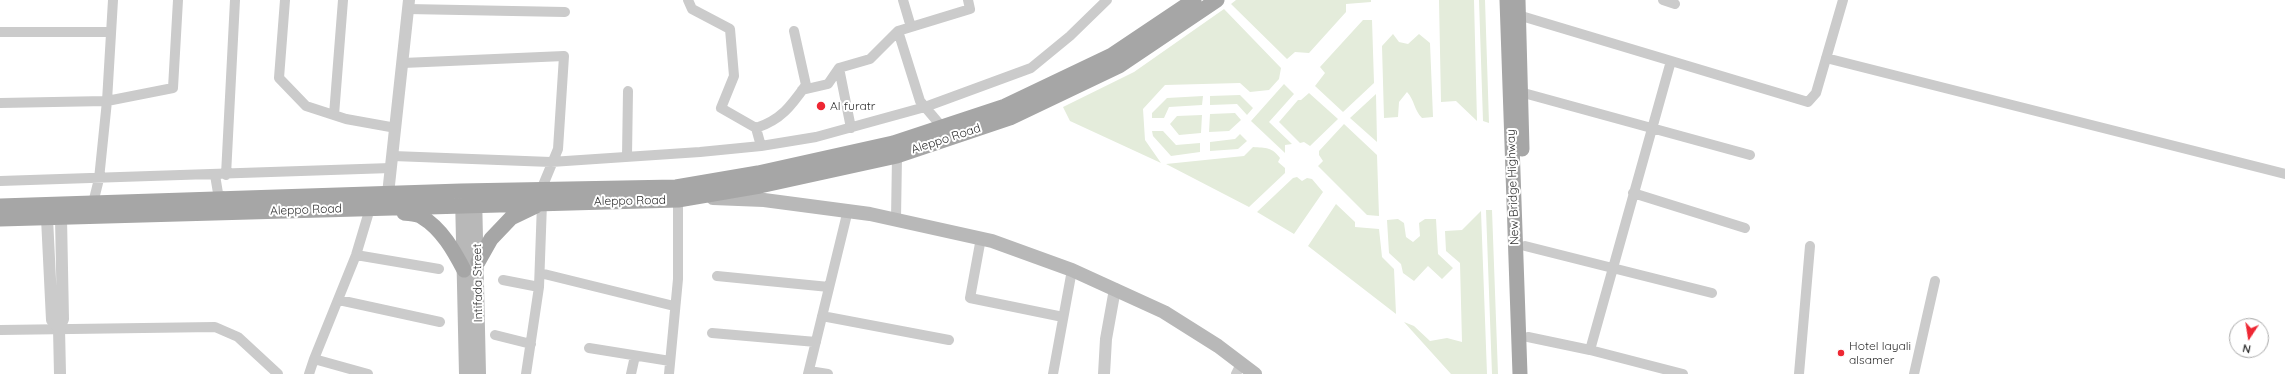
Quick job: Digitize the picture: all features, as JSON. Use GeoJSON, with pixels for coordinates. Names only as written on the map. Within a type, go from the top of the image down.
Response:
{"type":"FeatureCollection","features":[{"type":"Feature","properties":{"kind":"main road","name":"Aleppo Road"},"geometry":{"type":"LineString","coordinates":[[542,197],[676,187],[758,173],[893,143],[1005,106],[1112,55],[1194,0]]}},
{"type":"Feature","properties":{"kind":"main road","name":"Aleppo Road"},"geometry":{"type":"LineString","coordinates":[[0,206],[226,199],[388,202],[469,198],[542,197],[678,200],[699,197],[760,186],[897,156],[1010,118],[1119,66],[1217,0]]}},
{"type":"Feature","properties":{"kind":"main road","name":"New Bridge Highway"},"geometry":{"type":"LineString","coordinates":[[1507,0],[1520,374]]}},
{"type":"Feature","properties":{"kind":"main road","name":"New Bridge Highway"},"geometry":{"type":"LineString","coordinates":[[1518,7],[1530,374]]}},
{"type":"Feature","properties":{"kind":"main road"},"geometry":{"type":"LineString","coordinates":[[478,262],[491,239],[510,218],[542,197]]}},
{"type":"Feature","properties":{"kind":"main road"},"geometry":{"type":"LineString","coordinates":[[699,197],[764,200],[848,210],[981,238],[1072,270],[1164,312],[1218,346],[1239,369],[1255,374]]}},
{"type":"Feature","properties":{"kind":"main road","name":"Intifada Street"},"geometry":{"type":"LineString","coordinates":[[469,198],[478,262],[479,374]]}},
{"type":"Feature","properties":{"kind":"main road","name":"Intifada Street"},"geometry":{"type":"LineString","coordinates":[[466,374],[464,270],[469,198]]}},
{"type":"Feature","properties":{"kind":"main road","name":"Aleppo Road"},"geometry":{"type":"LineString","coordinates":[[0,219],[368,208],[388,202]]}},
{"type":"Feature","properties":{"kind":"main road"},"geometry":{"type":"LineString","coordinates":[[388,202],[422,217],[447,241],[464,270]]}},
{"type":"Feature","properties":{"kind":"street"},"geometry":{"type":"LineString","coordinates":[[93,203],[99,179],[107,101],[113,0]]}},
{"type":"Feature","properties":{"kind":"street"},"geometry":{"type":"LineString","coordinates":[[0,103],[107,101],[173,88],[178,0]]}},
{"type":"Feature","properties":{"kind":"street"},"geometry":{"type":"LineString","coordinates":[[226,175],[235,0]]}},
{"type":"Feature","properties":{"kind":"street"},"geometry":{"type":"LineString","coordinates":[[285,0],[279,78],[306,106],[334,115],[396,128]]}},
{"type":"Feature","properties":{"kind":"street"},"geometry":{"type":"LineString","coordinates":[[334,115],[343,0]]}},
{"type":"Feature","properties":{"kind":"street"},"geometry":{"type":"LineString","coordinates":[[688,0],[692,9],[730,29],[734,76],[721,108],[756,128],[762,146]]}},
{"type":"Feature","properties":{"kind":"street"},"geometry":{"type":"LineString","coordinates":[[903,0],[910,27]]}},
{"type":"Feature","properties":{"kind":"street"},"geometry":{"type":"LineString","coordinates":[[802,90],[828,84],[839,68],[870,59],[898,31],[970,9],[968,0]]}},
{"type":"Feature","properties":{"kind":"street"},"geometry":{"type":"LineString","coordinates":[[393,156],[551,162],[762,146],[816,137],[926,108],[1031,68],[1070,36],[1107,0]]}},
{"type":"Feature","properties":{"kind":"street"},"geometry":{"type":"LineString","coordinates":[[1663,0],[1675,4]]}},
{"type":"Feature","properties":{"kind":"street"},"geometry":{"type":"LineString","coordinates":[[1518,7],[1671,61],[1808,102],[1816,93],[1843,0]]}},
{"type":"Feature","properties":{"kind":"street"},"geometry":{"type":"LineString","coordinates":[[388,202],[408,4],[565,12]]}},
{"type":"Feature","properties":{"kind":"street"},"geometry":{"type":"LineString","coordinates":[[756,128],[773,123],[791,106],[806,85],[794,31]]}},
{"type":"Feature","properties":{"kind":"street"},"geometry":{"type":"LineString","coordinates":[[898,31],[920,101],[942,127]]}},
{"type":"Feature","properties":{"kind":"street"},"geometry":{"type":"LineString","coordinates":[[0,32],[111,32]]}},
{"type":"Feature","properties":{"kind":"street"},"geometry":{"type":"LineString","coordinates":[[402,62],[564,56],[558,149],[551,162],[542,197],[539,287],[533,314],[531,344],[526,374]]}},
{"type":"Feature","properties":{"kind":"street"},"geometry":{"type":"LineString","coordinates":[[1826,58],[2285,174]]}},
{"type":"Feature","properties":{"kind":"street"},"geometry":{"type":"LineString","coordinates":[[1590,350],[1671,61]]}},
{"type":"Feature","properties":{"kind":"street"},"geometry":{"type":"LineString","coordinates":[[839,68],[851,128]]}},
{"type":"Feature","properties":{"kind":"street"},"geometry":{"type":"LineString","coordinates":[[628,91],[628,156]]}},
{"type":"Feature","properties":{"kind":"street"},"geometry":{"type":"LineString","coordinates":[[1520,92],[1750,155]]}},
{"type":"Feature","properties":{"kind":"street"},"geometry":{"type":"LineString","coordinates":[[896,219],[897,156]]}},
{"type":"Feature","properties":{"kind":"street"},"geometry":{"type":"LineString","coordinates":[[0,181],[226,175],[392,168]]}},
{"type":"Feature","properties":{"kind":"street"},"geometry":{"type":"LineString","coordinates":[[215,175],[218,193],[226,199]]}},
{"type":"Feature","properties":{"kind":"street"},"geometry":{"type":"LineString","coordinates":[[1633,193],[1745,228]]}},
{"type":"Feature","properties":{"kind":"street"},"geometry":{"type":"LineString","coordinates":[[669,374],[674,306],[678,279],[678,200]]}},
{"type":"Feature","properties":{"kind":"street"},"geometry":{"type":"LineString","coordinates":[[309,374],[314,358],[339,300],[356,255],[368,215],[368,208]]}},
{"type":"Feature","properties":{"kind":"street"},"geometry":{"type":"LineString","coordinates":[[828,374],[808,372],[848,210]]}},
{"type":"Feature","properties":{"kind":"street"},"geometry":{"type":"LineString","coordinates":[[54,218],[52,320],[59,328],[60,374]]}},
{"type":"Feature","properties":{"kind":"street"},"geometry":{"type":"LineString","coordinates":[[981,238],[970,298],[1062,317]]}},
{"type":"Feature","properties":{"kind":"street"},"geometry":{"type":"LineString","coordinates":[[1525,246],[1712,293]]}},
{"type":"Feature","properties":{"kind":"street"},"geometry":{"type":"LineString","coordinates":[[1799,374],[1810,246]]}},
{"type":"Feature","properties":{"kind":"street"},"geometry":{"type":"LineString","coordinates":[[356,255],[439,268]]}},
{"type":"Feature","properties":{"kind":"street"},"geometry":{"type":"LineString","coordinates":[[1053,374],[1062,317],[1072,270]]}},
{"type":"Feature","properties":{"kind":"street"},"geometry":{"type":"LineString","coordinates":[[540,273],[674,306]]}},
{"type":"Feature","properties":{"kind":"street"},"geometry":{"type":"LineString","coordinates":[[717,276],[829,287]]}},
{"type":"Feature","properties":{"kind":"street"},"geometry":{"type":"LineString","coordinates":[[503,280],[539,287]]}},
{"type":"Feature","properties":{"kind":"street"},"geometry":{"type":"LineString","coordinates":[[1914,374],[1935,281]]}},
{"type":"Feature","properties":{"kind":"street"},"geometry":{"type":"LineString","coordinates":[[1104,374],[1106,340],[1115,289]]}},
{"type":"Feature","properties":{"kind":"street"},"geometry":{"type":"LineString","coordinates":[[339,300],[440,322]]}},
{"type":"Feature","properties":{"kind":"street"},"geometry":{"type":"LineString","coordinates":[[822,316],[949,340]]}},
{"type":"Feature","properties":{"kind":"street"},"geometry":{"type":"LineString","coordinates":[[0,330],[215,327],[238,337],[278,374]]}},
{"type":"Feature","properties":{"kind":"street"},"geometry":{"type":"LineString","coordinates":[[712,333],[816,342]]}},
{"type":"Feature","properties":{"kind":"street"},"geometry":{"type":"LineString","coordinates":[[495,335],[531,344]]}},
{"type":"Feature","properties":{"kind":"street"},"geometry":{"type":"LineString","coordinates":[[1528,337],[1590,350],[1683,374]]}},
{"type":"Feature","properties":{"kind":"street"},"geometry":{"type":"LineString","coordinates":[[589,348],[670,361]]}},
{"type":"Feature","properties":{"kind":"street"},"geometry":{"type":"LineString","coordinates":[[631,374],[635,356]]}},
{"type":"Feature","properties":{"kind":"street"},"geometry":{"type":"LineString","coordinates":[[314,358],[368,374]]}},
{"type":"Feature","properties":{"kind":"green space"},"geometry":{"type":"Polygon","coordinates":[[[1236,0],[1371,0],[1371,2],[1346,4],[1346,12],[1309,53],[1295,52],[1287,59],[1231,4],[1236,0]]]}},
{"type":"Feature","properties":{"kind":"green space"},"geometry":{"type":"Polygon","coordinates":[[[1439,0],[1474,0],[1477,121],[1456,101],[1441,102],[1439,0]]]}},
{"type":"Feature","properties":{"kind":"green space"},"geometry":{"type":"Polygon","coordinates":[[[1479,0],[1485,0],[1489,123],[1483,121],[1479,0]]]}},
{"type":"Feature","properties":{"kind":"green space"},"geometry":{"type":"Polygon","coordinates":[[[1224,9],[1281,68],[1279,79],[1269,90],[1250,92],[1240,83],[1165,85],[1143,109],[1145,140],[1161,163],[1070,121],[1063,107],[1134,72],[1224,9]]]}},
{"type":"Feature","properties":{"kind":"green space"},"geometry":{"type":"Polygon","coordinates":[[[1363,20],[1372,20],[1374,83],[1343,112],[1315,86],[1325,73],[1320,67],[1363,20]]]}},
{"type":"Feature","properties":{"kind":"green space"},"geometry":{"type":"Polygon","coordinates":[[[1393,34],[1399,42],[1408,44],[1419,34],[1430,43],[1433,117],[1422,118],[1417,112],[1412,99],[1407,92],[1399,102],[1398,117],[1384,118],[1382,46],[1393,34]]]}},
{"type":"Feature","properties":{"kind":"green space"},"geometry":{"type":"Polygon","coordinates":[[[1284,84],[1294,94],[1269,122],[1292,144],[1285,145],[1285,153],[1251,121],[1284,84]]]}},
{"type":"Feature","properties":{"kind":"green space"},"geometry":{"type":"Polygon","coordinates":[[[1309,93],[1338,119],[1310,146],[1304,142],[1300,143],[1279,122],[1298,100],[1301,100],[1309,93]]]}},
{"type":"Feature","properties":{"kind":"green space"},"geometry":{"type":"Polygon","coordinates":[[[1376,94],[1377,142],[1350,118],[1376,94]]]}},
{"type":"Feature","properties":{"kind":"green space"},"geometry":{"type":"Polygon","coordinates":[[[1240,95],[1253,108],[1247,115],[1237,104],[1210,105],[1210,96],[1240,95]]]}},
{"type":"Feature","properties":{"kind":"green space"},"geometry":{"type":"Polygon","coordinates":[[[1203,96],[1202,105],[1169,107],[1164,118],[1152,118],[1152,113],[1167,98],[1203,96]]]}},
{"type":"Feature","properties":{"kind":"green space"},"geometry":{"type":"Polygon","coordinates":[[[1235,113],[1241,120],[1229,131],[1209,132],[1210,114],[1235,113]]]}},
{"type":"Feature","properties":{"kind":"green space"},"geometry":{"type":"Polygon","coordinates":[[[1202,115],[1201,133],[1179,135],[1170,124],[1177,116],[1202,115]]]}},
{"type":"Feature","properties":{"kind":"green space"},"geometry":{"type":"Polygon","coordinates":[[[1344,124],[1377,155],[1379,216],[1367,215],[1318,166],[1323,161],[1319,155],[1319,151],[1344,124]]]}},
{"type":"Feature","properties":{"kind":"green space"},"geometry":{"type":"Polygon","coordinates":[[[1152,131],[1163,131],[1176,145],[1200,143],[1200,152],[1171,156],[1153,136],[1152,131]]]}},
{"type":"Feature","properties":{"kind":"green space"},"geometry":{"type":"Polygon","coordinates":[[[1240,134],[1247,141],[1238,149],[1210,151],[1210,142],[1235,139],[1240,134]]]}},
{"type":"Feature","properties":{"kind":"green space"},"geometry":{"type":"Polygon","coordinates":[[[1253,147],[1265,148],[1274,152],[1280,158],[1278,162],[1285,168],[1285,173],[1249,207],[1166,164],[1244,156],[1253,147]]]}},
{"type":"Feature","properties":{"kind":"green space"},"geometry":{"type":"Polygon","coordinates":[[[1297,177],[1302,181],[1307,178],[1312,179],[1323,192],[1294,234],[1257,212],[1293,178],[1297,177]]]}},
{"type":"Feature","properties":{"kind":"green space"},"geometry":{"type":"Polygon","coordinates":[[[1336,204],[1355,222],[1355,227],[1379,229],[1382,257],[1394,269],[1396,314],[1308,246],[1336,204]]]}},
{"type":"Feature","properties":{"kind":"green space"},"geometry":{"type":"Polygon","coordinates":[[[1486,210],[1492,210],[1498,374],[1492,374],[1486,210]]]}},
{"type":"Feature","properties":{"kind":"green space"},"geometry":{"type":"Polygon","coordinates":[[[1481,211],[1487,374],[1451,374],[1404,322],[1414,326],[1430,341],[1447,338],[1462,342],[1460,263],[1446,251],[1445,231],[1462,230],[1481,211]]]}},
{"type":"Feature","properties":{"kind":"green space"},"geometry":{"type":"Polygon","coordinates":[[[1398,219],[1404,223],[1406,237],[1413,242],[1420,236],[1419,223],[1425,219],[1436,219],[1438,254],[1453,268],[1442,279],[1428,266],[1414,281],[1403,273],[1401,264],[1389,253],[1387,220],[1398,219]]]}},
{"type":"Feature","properties":{"kind":"place","name":"Al furatr"},"geometry":{"type":"Point","coordinates":[821,106]}},
{"type":"Feature","properties":{"kind":"place","name":"Hotel layali alsamer"},"geometry":{"type":"Point","coordinates":[1841,353]}}]}
